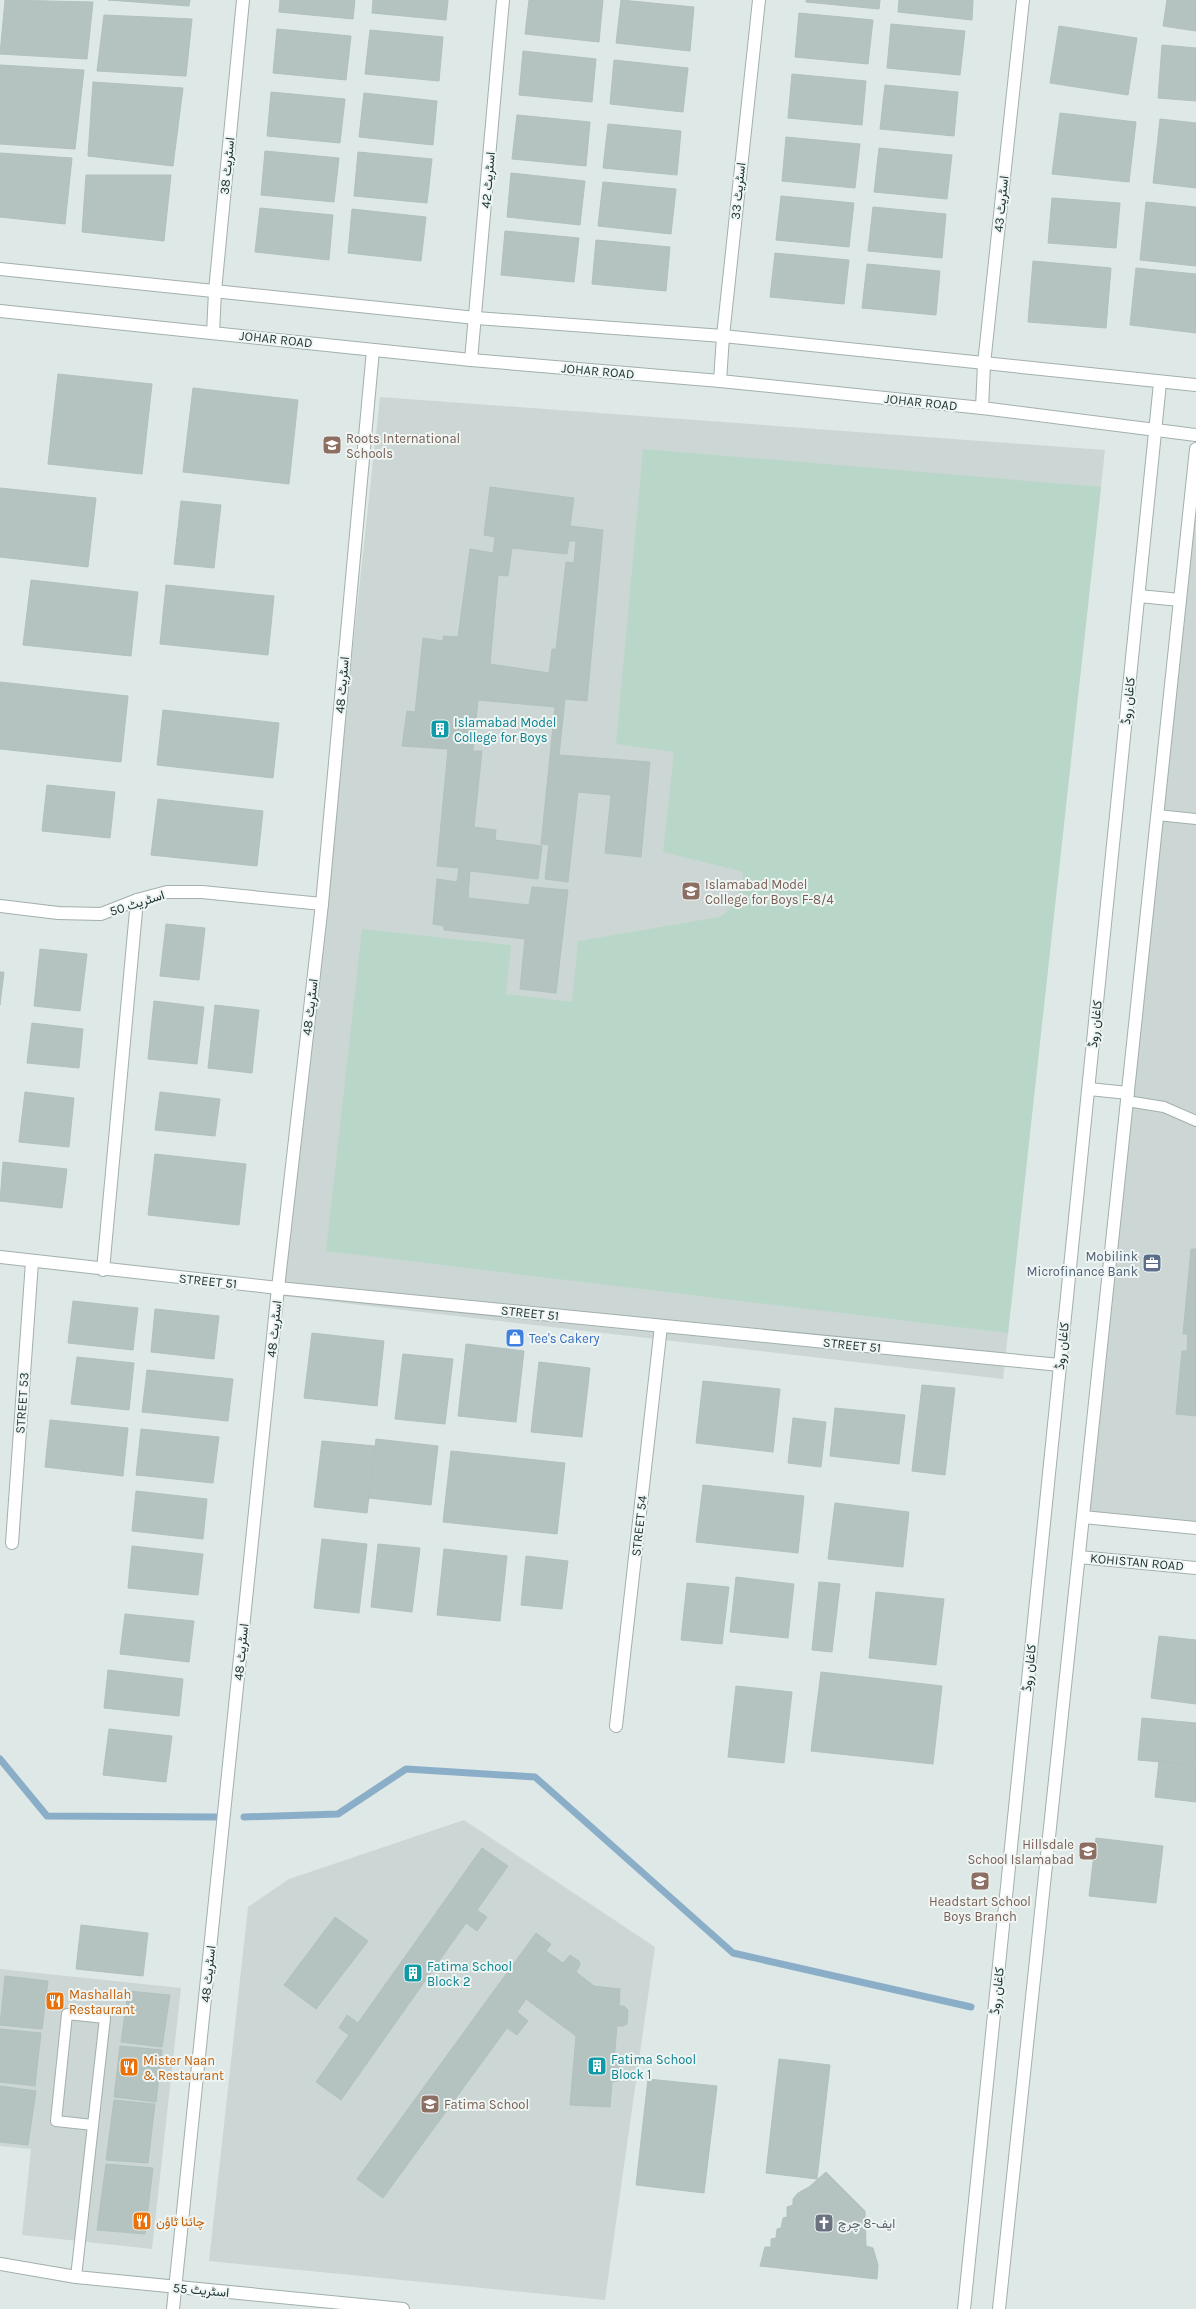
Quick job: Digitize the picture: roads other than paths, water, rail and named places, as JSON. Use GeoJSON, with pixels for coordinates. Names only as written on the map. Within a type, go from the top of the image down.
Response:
{"type":"FeatureCollection","features":[{"type":"Feature","properties":{"kind":"street","name":"اسٹریٹ 38"},"geometry":{"type":"LineString","coordinates":[[213,333],[215,291],[243,0]]}},
{"type":"Feature","properties":{"kind":"street","name":"اسٹریٹ 42"},"geometry":{"type":"LineString","coordinates":[[471,360],[476,318],[502,0]]}},
{"type":"Feature","properties":{"kind":"street","name":"اسٹریٹ 33"},"geometry":{"type":"LineString","coordinates":[[720,382],[723,336],[759,0]]}},
{"type":"Feature","properties":{"kind":"street","name":"اسٹریٹ 43"},"geometry":{"type":"LineString","coordinates":[[982,408],[984,364],[1023,0]]}},
{"type":"Feature","properties":{"kind":"street"},"geometry":{"type":"LineString","coordinates":[[0,269],[476,318],[723,336],[1160,383],[1196,385]]}},
{"type":"Feature","properties":{"kind":"street","name":"JOHAR ROAD"},"geometry":{"type":"LineString","coordinates":[[0,311],[471,360],[720,382],[982,408],[1196,435]]}},
{"type":"Feature","properties":{"kind":"street","name":"اسٹریٹ 48"},"geometry":{"type":"LineString","coordinates":[[173,2309],[278,1288],[322,904],[373,350]]}},
{"type":"Feature","properties":{"kind":"street","name":"کاغان روڈ"},"geometry":{"type":"LineString","coordinates":[[964,2309],[1160,383]]}},
{"type":"Feature","properties":{"kind":"street"},"geometry":{"type":"LineString","coordinates":[[999,2309],[1196,449]]}},
{"type":"Feature","properties":{"kind":"street"},"geometry":{"type":"LineString","coordinates":[[1139,596],[1180,600]]}},
{"type":"Feature","properties":{"kind":"street","name":"اسٹریٹ 50"},"geometry":{"type":"LineString","coordinates":[[0,906],[58,913],[101,914],[137,900],[167,892],[202,892],[322,904]]}},
{"type":"Feature","properties":{"kind":"street"},"geometry":{"type":"LineString","coordinates":[[103,1270],[137,900]]}},
{"type":"Feature","properties":{"kind":"street"},"geometry":{"type":"LineString","coordinates":[[1089,1089],[1127,1097]]}},
{"type":"Feature","properties":{"kind":"street","name":"STREET 51"},"geometry":{"type":"LineString","coordinates":[[0,1257],[103,1270],[278,1288],[1060,1365]]}},
{"type":"Feature","properties":{"kind":"street","name":"STREET 53"},"geometry":{"type":"LineString","coordinates":[[12,1543],[32,1262]]}},
{"type":"Feature","properties":{"kind":"street","name":"STREET 54"},"geometry":{"type":"LineString","coordinates":[[616,1726],[661,1326]]}},
{"type":"Feature","properties":{"kind":"street"},"geometry":{"type":"LineString","coordinates":[[1083,1517],[1196,1528]]}},
{"type":"Feature","properties":{"kind":"street","name":"KOHISTAN ROAD"},"geometry":{"type":"LineString","coordinates":[[1079,1557],[1196,1568]]}},
{"type":"Feature","properties":{"kind":"street","name":"اسٹریٹ 55"},"geometry":{"type":"LineString","coordinates":[[0,2264],[76,2277],[176,2288],[404,2309]]}},
{"type":"Feature","properties":{"kind":"lane"},"geometry":{"type":"LineString","coordinates":[[1157,815],[1196,819]]}},
{"type":"Feature","properties":{"kind":"lane"},"geometry":{"type":"LineString","coordinates":[[1127,1097],[1164,1107],[1196,1121]]}},
{"type":"Feature","properties":{"kind":"lane"},"geometry":{"type":"LineString","coordinates":[[76,2277],[105,2018],[68,2014],[56,2121],[93,2125]]}},
{"type":"Feature","properties":{"kind":"waterway"},"geometry":{"type":"LineString","coordinates":[[0,1759],[47,1816],[215,1817]]}},
{"type":"Feature","properties":{"kind":"waterway"},"geometry":{"type":"LineString","coordinates":[[244,1817],[338,1814],[406,1769],[535,1777],[733,1953],[971,2007]]}},
{"type":"Feature","properties":{"kind":"place","name":"Roots International Schools"},"geometry":{"type":"Point","coordinates":[332,445]}},
{"type":"Feature","properties":{"kind":"place","name":"Islamabad Model College for Boys"},"geometry":{"type":"Point","coordinates":[440,729]}},
{"type":"Feature","properties":{"kind":"place","name":"Islamabad Model College for Boys F-8/4"},"geometry":{"type":"Point","coordinates":[691,891]}},
{"type":"Feature","properties":{"kind":"place","name":"Mobilink Microfinance Bank"},"geometry":{"type":"Point","coordinates":[1152,1263]}},
{"type":"Feature","properties":{"kind":"place","name":"Tee's Cakery"},"geometry":{"type":"Point","coordinates":[515,1338]}},
{"type":"Feature","properties":{"kind":"place","name":"Hillsdale School Islamabad"},"geometry":{"type":"Point","coordinates":[1088,1851]}},
{"type":"Feature","properties":{"kind":"place","name":"Headstart School Boys Branch"},"geometry":{"type":"Point","coordinates":[980,1881]}},
{"type":"Feature","properties":{"kind":"place","name":"Fatima School Block 2"},"geometry":{"type":"Point","coordinates":[413,1973]}},
{"type":"Feature","properties":{"kind":"place","name":"Mashallah Restaurant"},"geometry":{"type":"Point","coordinates":[55,2001]}},
{"type":"Feature","properties":{"kind":"place","name":"Fatima School Block 1"},"geometry":{"type":"Point","coordinates":[597,2066]}},
{"type":"Feature","properties":{"kind":"place","name":"Mister Naan & Restaurant"},"geometry":{"type":"Point","coordinates":[129,2067]}},
{"type":"Feature","properties":{"kind":"place","name":"Fatima School"},"geometry":{"type":"Point","coordinates":[430,2104]}},
{"type":"Feature","properties":{"kind":"place","name":"چائنا ٹاؤن"},"geometry":{"type":"Point","coordinates":[142,2221]}},
{"type":"Feature","properties":{"kind":"place","name":"ایف-8 چرچ"},"geometry":{"type":"Point","coordinates":[824,2223]}}]}
